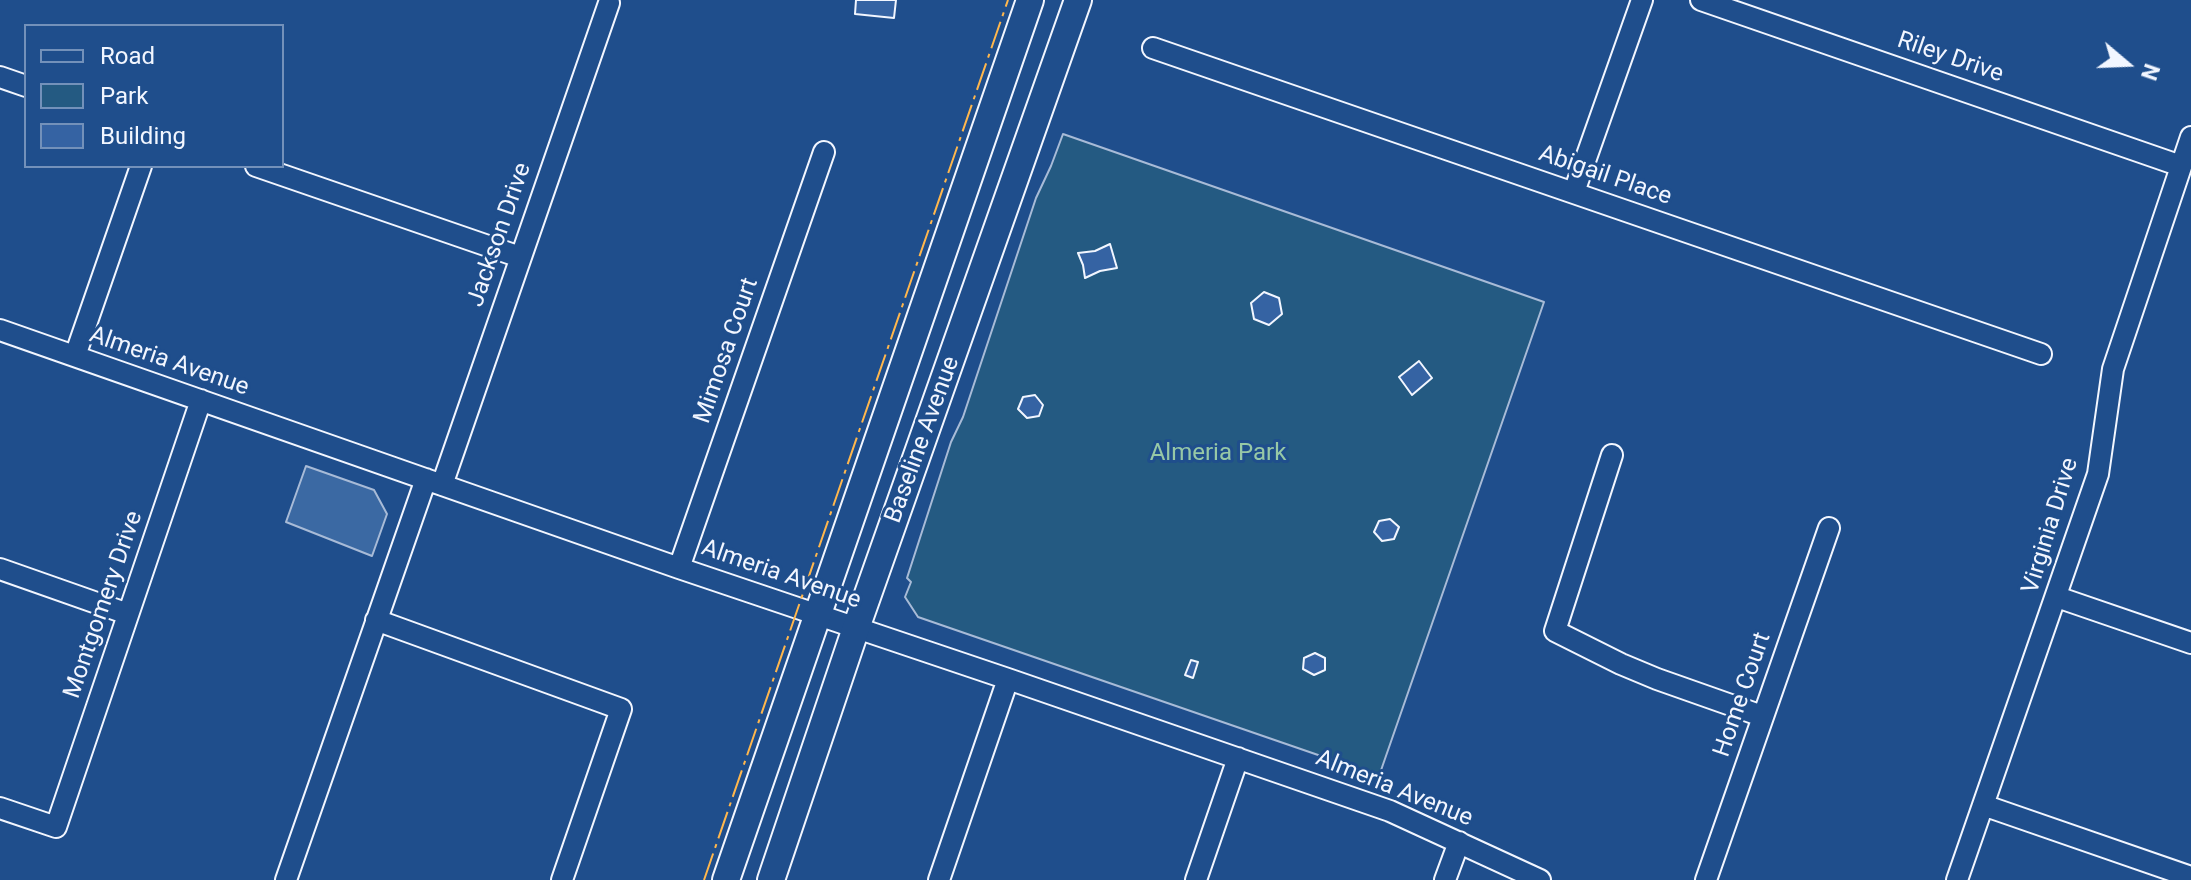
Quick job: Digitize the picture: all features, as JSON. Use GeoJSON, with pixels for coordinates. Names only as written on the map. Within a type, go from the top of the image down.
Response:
{"type":"FeatureCollection","features":[{"type":"Feature","properties":{"kind":"main road","name":"Baseline Avenue"},"geometry":{"type":"LineString","coordinates":[[726,880],[1030,0]]}},
{"type":"Feature","properties":{"kind":"main road","name":"Baseline Avenue"},"geometry":{"type":"LineString","coordinates":[[771,880],[856,628],[1078,0]]}},
{"type":"Feature","properties":{"kind":"street"},"geometry":{"type":"LineString","coordinates":[[1574,192],[1642,0]]}},
{"type":"Feature","properties":{"kind":"street","name":"Riley Drive"},"geometry":{"type":"LineString","coordinates":[[1701,0],[2181,166]]}},
{"type":"Feature","properties":{"kind":"street","name":"Jackson Drive"},"geometry":{"type":"LineString","coordinates":[[286,880],[376,620],[434,482],[520,257],[609,3]]}},
{"type":"Feature","properties":{"kind":"street","name":"Abigail Place"},"geometry":{"type":"LineString","coordinates":[[1153,48],[2041,354]]}},
{"type":"Feature","properties":{"kind":"street"},"geometry":{"type":"LineString","coordinates":[[0,77],[24,85]]}},
{"type":"Feature","properties":{"kind":"street","name":"Virginia Drive"},"geometry":{"type":"LineString","coordinates":[[1957,880],[2098,474],[2113,369],[2191,137]]}},
{"type":"Feature","properties":{"kind":"street","name":"Mimosa Court"},"geometry":{"type":"LineString","coordinates":[[679,568],[824,152]]}},
{"type":"Feature","properties":{"kind":"street"},"geometry":{"type":"LineString","coordinates":[[75,356],[140,168]]}},
{"type":"Feature","properties":{"kind":"street"},"geometry":{"type":"LineString","coordinates":[[262,168],[520,257]]}},
{"type":"Feature","properties":{"kind":"street","name":"Almeria Avenue"},"geometry":{"type":"LineString","coordinates":[[0,330],[679,568],[1390,811],[1540,880]]}},
{"type":"Feature","properties":{"kind":"street","name":"Montgomery Drive"},"geometry":{"type":"LineString","coordinates":[[0,808],[56,827],[201,400]]}},
{"type":"Feature","properties":{"kind":"street"},"geometry":{"type":"LineString","coordinates":[[1612,455],[1555,631],[1657,679],[1762,716]]}},
{"type":"Feature","properties":{"kind":"street","name":"Home Court"},"geometry":{"type":"LineString","coordinates":[[1706,880],[1829,528]]}},
{"type":"Feature","properties":{"kind":"street"},"geometry":{"type":"LineString","coordinates":[[0,569],[128,614]]}},
{"type":"Feature","properties":{"kind":"street"},"geometry":{"type":"LineString","coordinates":[[2057,597],[2191,643]]}},
{"type":"Feature","properties":{"kind":"street"},"geometry":{"type":"LineString","coordinates":[[376,620],[621,709],[562,880]]}},
{"type":"Feature","properties":{"kind":"street"},"geometry":{"type":"LineString","coordinates":[[939,880],[1008,679]]}},
{"type":"Feature","properties":{"kind":"street"},"geometry":{"type":"LineString","coordinates":[[1196,880],[1238,758]]}},
{"type":"Feature","properties":{"kind":"street"},"geometry":{"type":"LineString","coordinates":[[1983,805],[2191,877]]}},
{"type":"Feature","properties":{"kind":"street"},"geometry":{"type":"LineString","coordinates":[[1445,880],[1459,842]]}},
{"type":"Feature","properties":{"kind":"green space","name":"Almeria Park"},"geometry":{"type":"Polygon","coordinates":[[[1063,134],[1544,302],[1379,776],[918,617],[905,597],[911,582],[907,578],[951,442],[963,417],[1036,198],[1063,134]]]}},
{"type":"Feature","properties":{"kind":"shaded area"},"geometry":{"type":"Polygon","coordinates":[[[306,466],[374,490],[387,514],[372,556],[286,522],[306,466]]]}},
{"type":"Feature","properties":{"kind":"building"},"geometry":{"type":"Polygon","coordinates":[[[856,0],[896,0],[894,18],[855,14],[856,0]]]}},
{"type":"Feature","properties":{"kind":"building"},"geometry":{"type":"Polygon","coordinates":[[[1110,244],[1117,268],[1085,278],[1078,253],[1095,251],[1110,244]]]}},
{"type":"Feature","properties":{"kind":"building"},"geometry":{"type":"Polygon","coordinates":[[[1264,292],[1279,298],[1282,314],[1269,325],[1254,319],[1251,303],[1264,292]]]}},
{"type":"Feature","properties":{"kind":"building"},"geometry":{"type":"Polygon","coordinates":[[[1419,361],[1432,378],[1412,395],[1399,377],[1419,361]]]}},
{"type":"Feature","properties":{"kind":"building"},"geometry":{"type":"Polygon","coordinates":[[[1035,395],[1043,405],[1039,416],[1027,418],[1018,409],[1023,397],[1035,395]]]}},
{"type":"Feature","properties":{"kind":"building"},"geometry":{"type":"Polygon","coordinates":[[[1390,519],[1399,527],[1394,539],[1382,541],[1374,532],[1379,521],[1390,519]]]}},
{"type":"Feature","properties":{"kind":"building"},"geometry":{"type":"Polygon","coordinates":[[[1315,653],[1325,658],[1325,670],[1314,675],[1303,669],[1304,658],[1315,653]]]}},
{"type":"Feature","properties":{"kind":"building"},"geometry":{"type":"Polygon","coordinates":[[[1191,660],[1198,662],[1193,678],[1185,675],[1191,660]]]}},
{"type":"Feature","properties":{"kind":"power"},"geometry":{"type":"LineString","coordinates":[[704,880],[1008,0]]}}]}
